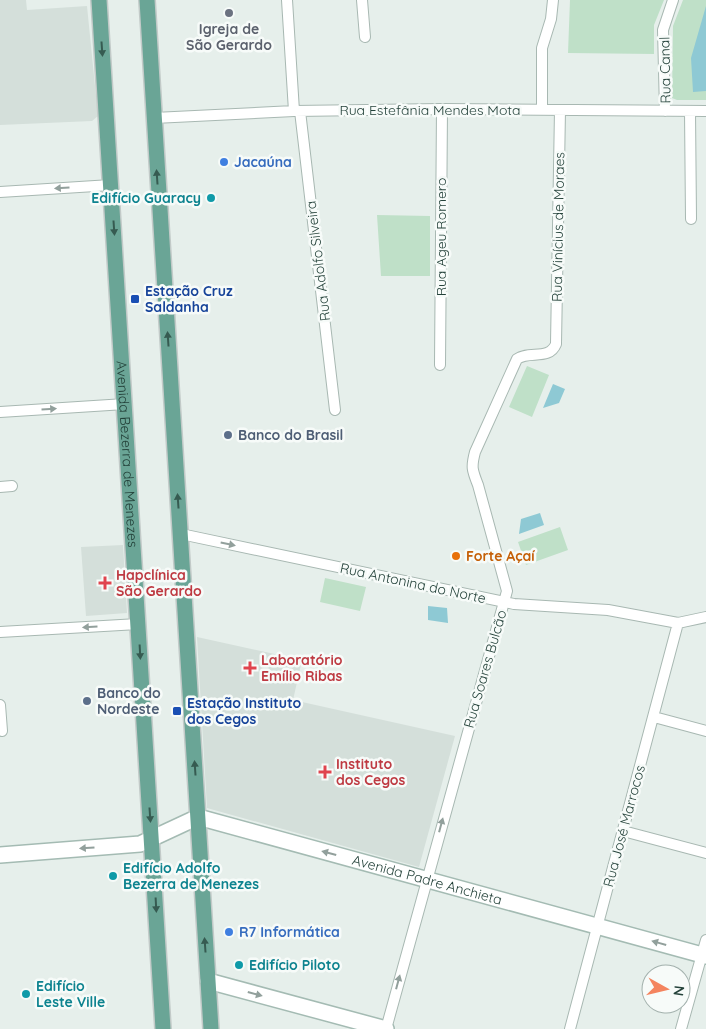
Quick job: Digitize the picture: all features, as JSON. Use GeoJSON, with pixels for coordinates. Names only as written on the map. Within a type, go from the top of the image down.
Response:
{"type":"FeatureCollection","features":[{"type":"Feature","properties":{"kind":"main road","name":"Avenida Bezerra de Menezes"},"geometry":{"type":"LineString","coordinates":[[99,0],[163,1029]]}},
{"type":"Feature","properties":{"kind":"main road"},"geometry":{"type":"LineString","coordinates":[[146,0],[181,534],[210,1029]]}},
{"type":"Feature","properties":{"kind":"street","name":"Rua Adolfo Silveira"},"geometry":{"type":"LineString","coordinates":[[287,0],[297,111],[335,410]]}},
{"type":"Feature","properties":{"kind":"street"},"geometry":{"type":"LineString","coordinates":[[362,0],[365,38]]}},
{"type":"Feature","properties":{"kind":"street"},"geometry":{"type":"LineString","coordinates":[[542,110],[542,48],[551,19],[553,0]]}},
{"type":"Feature","properties":{"kind":"street","name":"Rua Canal"},"geometry":{"type":"LineString","coordinates":[[666,111],[664,30],[673,0]]}},
{"type":"Feature","properties":{"kind":"street","name":"Rua Estefânia Mendes Mota"},"geometry":{"type":"LineString","coordinates":[[154,118],[297,111],[442,109],[706,111]]}},
{"type":"Feature","properties":{"kind":"street","name":"Rua Ageu Romero"},"geometry":{"type":"LineString","coordinates":[[440,365],[442,109]]}},
{"type":"Feature","properties":{"kind":"street","name":"Rua Vinícius de Moraes"},"geometry":{"type":"LineString","coordinates":[[556,344],[560,110]]}},
{"type":"Feature","properties":{"kind":"street","name":"Rua Canal"},"geometry":{"type":"LineString","coordinates":[[690,111],[691,219]]}},
{"type":"Feature","properties":{"kind":"street"},"geometry":{"type":"LineString","coordinates":[[0,192],[111,185]]}},
{"type":"Feature","properties":{"kind":"street","name":"Rua Soares Bulcão"},"geometry":{"type":"LineString","coordinates":[[386,1029],[506,591],[472,469],[472,462],[517,359],[527,354],[550,352],[554,350],[556,344]]}},
{"type":"Feature","properties":{"kind":"street"},"geometry":{"type":"LineString","coordinates":[[0,412],[125,404]]}},
{"type":"Feature","properties":{"kind":"street"},"geometry":{"type":"LineString","coordinates":[[0,486],[12,486]]}},
{"type":"Feature","properties":{"kind":"street","name":"Rua Antonina do Norte"},"geometry":{"type":"LineString","coordinates":[[181,534],[514,604],[608,610],[678,623],[706,617]]}},
{"type":"Feature","properties":{"kind":"street","name":"Rua José Marrocos"},"geometry":{"type":"LineString","coordinates":[[570,1029],[678,623]]}},
{"type":"Feature","properties":{"kind":"street"},"geometry":{"type":"LineString","coordinates":[[0,632],[138,624]]}},
{"type":"Feature","properties":{"kind":"street"},"geometry":{"type":"LineString","coordinates":[[0,705],[2,731]]}},
{"type":"Feature","properties":{"kind":"street"},"geometry":{"type":"LineString","coordinates":[[654,717],[706,731]]}},
{"type":"Feature","properties":{"kind":"street"},"geometry":{"type":"LineString","coordinates":[[0,855],[140,844],[198,817]]}},
{"type":"Feature","properties":{"kind":"street","name":"Avenida Padre Anchieta"},"geometry":{"type":"LineString","coordinates":[[198,817],[704,956]]}},
{"type":"Feature","properties":{"kind":"street"},"geometry":{"type":"LineString","coordinates":[[624,831],[706,853]]}},
{"type":"Feature","properties":{"kind":"street"},"geometry":{"type":"LineString","coordinates":[[681,1029],[704,956],[706,940]]}},
{"type":"Feature","properties":{"kind":"street"},"geometry":{"type":"LineString","coordinates":[[208,981],[386,1029]]}},
{"type":"Feature","properties":{"kind":"shaded area"},"geometry":{"type":"Polygon","coordinates":[[[0,0],[26,0],[27,10],[87,6],[98,116],[92,121],[0,125],[0,0]]]}},
{"type":"Feature","properties":{"kind":"shaded area","name":"Hapclínica São Gerardo"},"geometry":{"type":"Polygon","coordinates":[[[123,545],[127,613],[86,616],[81,547],[123,545]]]}},
{"type":"Feature","properties":{"kind":"shaded area","name":"Instituto dos Cegos"},"geometry":{"type":"Polygon","coordinates":[[[197,637],[302,660],[293,700],[455,736],[419,867],[207,808],[197,637]]]}},
{"type":"Feature","properties":{"kind":"green space"},"geometry":{"type":"Polygon","coordinates":[[[570,0],[664,0],[654,25],[654,54],[568,53],[570,0]]]}},
{"type":"Feature","properties":{"kind":"green space"},"geometry":{"type":"Polygon","coordinates":[[[683,0],[706,0],[706,100],[677,100],[672,98],[673,26],[683,0]]]}},
{"type":"Feature","properties":{"kind":"green space"},"geometry":{"type":"Polygon","coordinates":[[[377,215],[430,216],[430,276],[381,276],[377,215]]]}},
{"type":"Feature","properties":{"kind":"green space"},"geometry":{"type":"Polygon","coordinates":[[[527,366],[549,375],[532,417],[509,407],[527,366]]]}},
{"type":"Feature","properties":{"kind":"green space"},"geometry":{"type":"Polygon","coordinates":[[[560,527],[568,550],[526,565],[518,542],[560,527]]]}},
{"type":"Feature","properties":{"kind":"green space"},"geometry":{"type":"Polygon","coordinates":[[[325,578],[366,587],[360,611],[320,602],[325,578]]]}},
{"type":"Feature","properties":{"kind":"water"},"geometry":{"type":"Polygon","coordinates":[[[706,6],[706,91],[693,92],[691,58],[706,6]]]}},
{"type":"Feature","properties":{"kind":"water"},"geometry":{"type":"Polygon","coordinates":[[[553,384],[565,389],[559,403],[543,408],[553,384]]]}},
{"type":"Feature","properties":{"kind":"water"},"geometry":{"type":"Polygon","coordinates":[[[540,513],[544,525],[519,534],[521,519],[540,513]]]}},
{"type":"Feature","properties":{"kind":"water"},"geometry":{"type":"Polygon","coordinates":[[[428,606],[447,608],[448,623],[428,620],[428,606]]]}},
{"type":"Feature","properties":{"kind":"place","name":"Igreja de São Gerardo"},"geometry":{"type":"Point","coordinates":[229,13]}},
{"type":"Feature","properties":{"kind":"place","name":"Jacaúna"},"geometry":{"type":"Point","coordinates":[224,162]}},
{"type":"Feature","properties":{"kind":"place","name":"Edifício Guaracy"},"geometry":{"type":"Point","coordinates":[211,198]}},
{"type":"Feature","properties":{"kind":"place","name":"Estação Cruz Saldanha"},"geometry":{"type":"Point","coordinates":[135,299]}},
{"type":"Feature","properties":{"kind":"place","name":"Banco do Brasil"},"geometry":{"type":"Point","coordinates":[228,435]}},
{"type":"Feature","properties":{"kind":"place","name":"Forte Açaí"},"geometry":{"type":"Point","coordinates":[456,556]}},
{"type":"Feature","properties":{"kind":"place","name":"Hapclínica São Gerardo"},"geometry":{"type":"Point","coordinates":[105,583]}},
{"type":"Feature","properties":{"kind":"place","name":"Laboratório Emílio Ribas"},"geometry":{"type":"Point","coordinates":[250,668]}},
{"type":"Feature","properties":{"kind":"place","name":"Banco do Nordeste"},"geometry":{"type":"Point","coordinates":[87,701]}},
{"type":"Feature","properties":{"kind":"place","name":"Estação Instituto dos Cegos"},"geometry":{"type":"Point","coordinates":[177,711]}},
{"type":"Feature","properties":{"kind":"place","name":"Instituto dos Cegos"},"geometry":{"type":"Point","coordinates":[325,772]}},
{"type":"Feature","properties":{"kind":"place","name":"Edifício Adolfo Bezerra de Menezes"},"geometry":{"type":"Point","coordinates":[113,876]}},
{"type":"Feature","properties":{"kind":"place","name":"R7 Informática"},"geometry":{"type":"Point","coordinates":[229,932]}},
{"type":"Feature","properties":{"kind":"place","name":"Edifício Piloto"},"geometry":{"type":"Point","coordinates":[239,965]}},
{"type":"Feature","properties":{"kind":"place","name":"Edifício Leste Ville"},"geometry":{"type":"Point","coordinates":[26,994]}}]}
